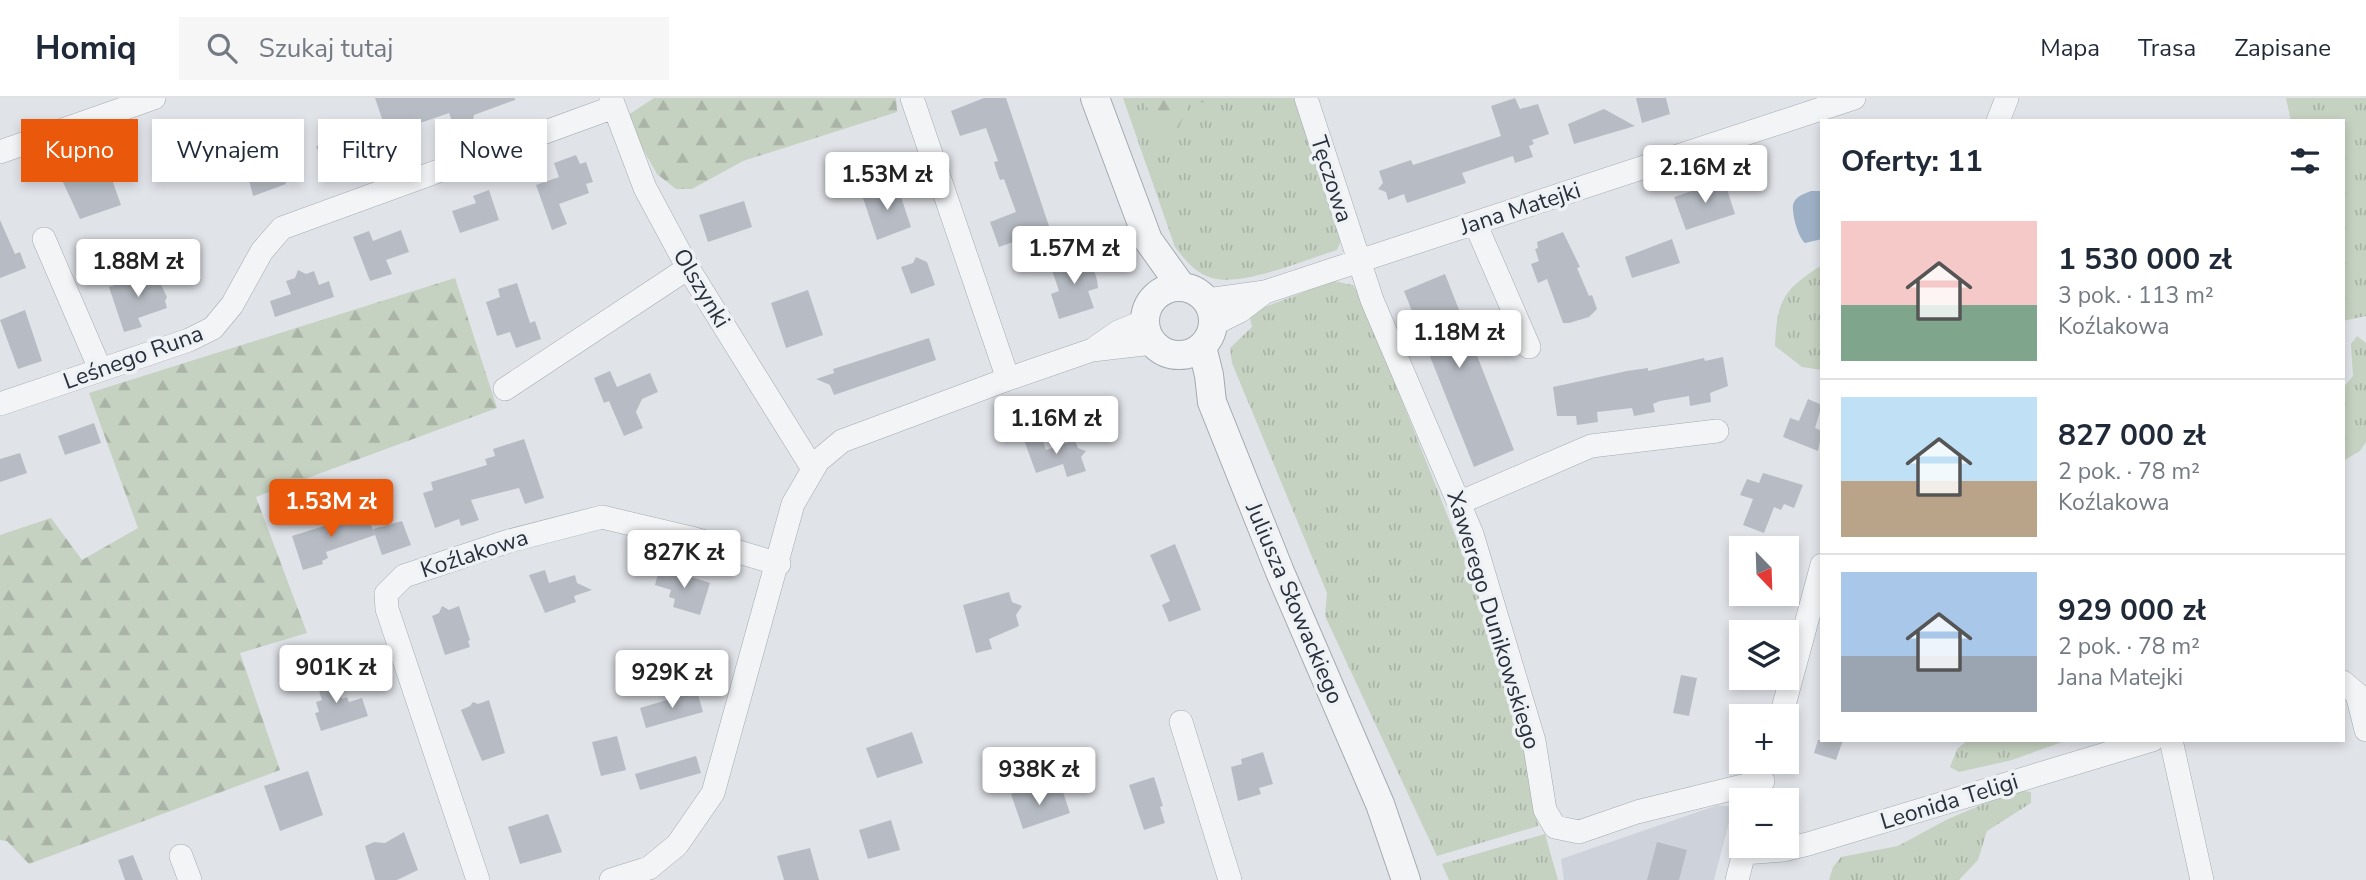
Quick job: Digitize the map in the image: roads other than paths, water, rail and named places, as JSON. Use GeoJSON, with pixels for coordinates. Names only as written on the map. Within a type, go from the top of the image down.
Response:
{"type":"FeatureCollection","features":[{"type":"Feature","properties":{"kind":"street"},"geometry":{"type":"LineString","coordinates":[[0,152],[154,98]]}},
{"type":"Feature","properties":{"kind":"street"},"geometry":{"type":"LineString","coordinates":[[912,98],[1008,379]]}},
{"type":"Feature","properties":{"kind":"street"},"geometry":{"type":"LineString","coordinates":[[611,880],[655,874],[713,793],[779,564],[793,504],[813,469],[842,441],[1093,350],[1118,332],[1158,312],[1191,288],[1200,332],[1170,354],[1158,312],[1167,263],[1147,240],[1095,98]]}},
{"type":"Feature","properties":{"kind":"street","name":"Tęczowa"},"geometry":{"type":"LineString","coordinates":[[1306,98],[1359,260]]}},
{"type":"Feature","properties":{"kind":"street","name":"Jana Matejki"},"geometry":{"type":"LineString","coordinates":[[1200,332],[1240,311],[1265,292],[1825,103],[1854,98]]}},
{"type":"Feature","properties":{"kind":"street"},"geometry":{"type":"LineString","coordinates":[[1999,119],[2007,98]]}},
{"type":"Feature","properties":{"kind":"street","name":"Olszynki"},"geometry":{"type":"LineString","coordinates":[[612,103],[645,188],[688,268],[813,469]]}},
{"type":"Feature","properties":{"kind":"street","name":"Leśnego Runa"},"geometry":{"type":"LineString","coordinates":[[0,404],[188,340],[213,328],[233,305],[262,251],[282,228],[612,103]]}},
{"type":"Feature","properties":{"kind":"street"},"geometry":{"type":"LineString","coordinates":[[1475,223],[1529,347]]}},
{"type":"Feature","properties":{"kind":"street"},"geometry":{"type":"LineString","coordinates":[[44,239],[55,259],[100,369]]}},
{"type":"Feature","properties":{"kind":"street","name":"Xawerego Dunikowskiego"},"geometry":{"type":"LineString","coordinates":[[1359,260],[1372,300],[1461,502],[1534,741],[1545,810],[1555,827],[1579,832],[1637,812],[1763,781]]}},
{"type":"Feature","properties":{"kind":"street"},"geometry":{"type":"LineString","coordinates":[[505,389],[688,268]]}},
{"type":"Feature","properties":{"kind":"street","name":"Juliusza Słowackiego"},"geometry":{"type":"LineString","coordinates":[[1200,332],[1190,382],[1212,402],[1280,572],[1380,804],[1406,880]]}},
{"type":"Feature","properties":{"kind":"street"},"geometry":{"type":"LineString","coordinates":[[1461,502],[1591,446],[1717,431]]}},
{"type":"Feature","properties":{"kind":"street","name":"Koźlakowa"},"geometry":{"type":"LineString","coordinates":[[478,880],[387,610],[386,594],[404,576],[477,551],[602,517],[672,533],[779,564]]}},
{"type":"Feature","properties":{"kind":"street"},"geometry":{"type":"LineString","coordinates":[[1784,704],[1820,572]]}},
{"type":"Feature","properties":{"kind":"street"},"geometry":{"type":"LineString","coordinates":[[2345,684],[2357,694],[2366,730]]}},
{"type":"Feature","properties":{"kind":"street"},"geometry":{"type":"LineString","coordinates":[[1181,722],[1230,880]]}},
{"type":"Feature","properties":{"kind":"street","name":"Leonida Teligi"},"geometry":{"type":"LineString","coordinates":[[1799,845],[2145,742]]}},
{"type":"Feature","properties":{"kind":"street"},"geometry":{"type":"LineString","coordinates":[[2171,742],[2202,880]]}},
{"type":"Feature","properties":{"kind":"street","name":"Juliusza Słowackiego"},"geometry":{"type":"LineString","coordinates":[[1380,804],[1426,880]]}},
{"type":"Feature","properties":{"kind":"street"},"geometry":{"type":"LineString","coordinates":[[181,856],[190,880]]}},
{"type":"Feature","properties":{"kind":"street"},"geometry":{"type":"LineString","coordinates":[[1737,880],[1743,858]]}},
{"type":"Feature","properties":{"kind":"water"},"geometry":{"type":"Polygon","coordinates":[[[1820,191],[1820,239],[1805,243],[1793,214],[1794,202],[1803,194],[1820,191]]]}}]}
